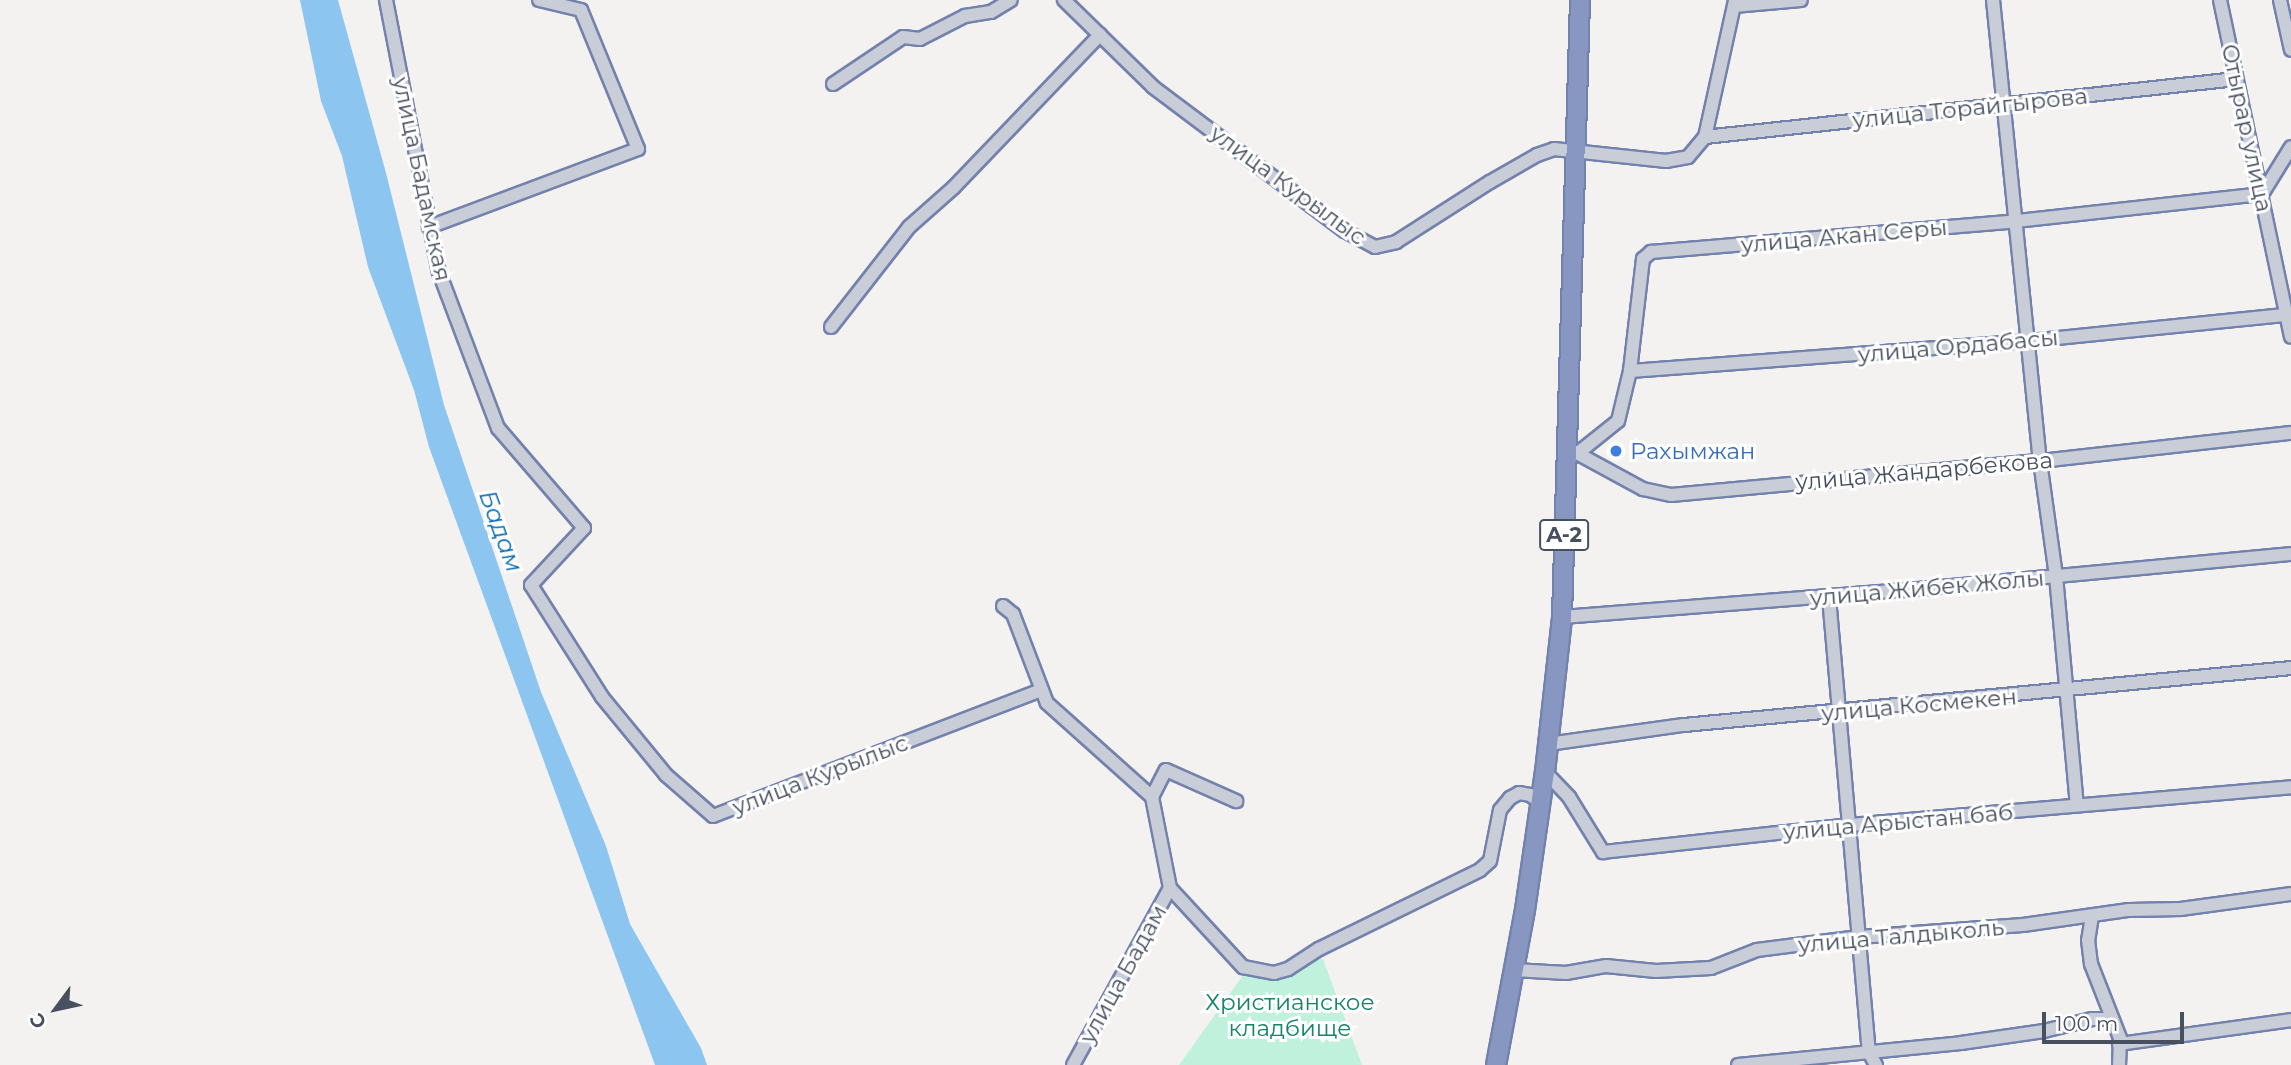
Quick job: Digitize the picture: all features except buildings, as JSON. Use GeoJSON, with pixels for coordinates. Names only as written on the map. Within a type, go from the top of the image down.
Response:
{"type":"FeatureCollection","features":[{"type":"Feature","properties":{"kind":"highway","name":"A-2"},"geometry":{"type":"LineString","coordinates":[[1496,1065],[1541,803],[1562,617],[1572,451],[1575,152],[1580,0]]}},
{"type":"Feature","properties":{"kind":"street","name":"улица Бадамская"},"geometry":{"type":"LineString","coordinates":[[386,0],[439,272],[498,428],[584,528]]}},
{"type":"Feature","properties":{"kind":"street"},"geometry":{"type":"LineString","coordinates":[[429,227],[638,149],[582,5],[539,0]]}},
{"type":"Feature","properties":{"kind":"street"},"geometry":{"type":"LineString","coordinates":[[832,84],[903,37],[920,40],[965,16],[991,12],[1011,0]]}},
{"type":"Feature","properties":{"kind":"street","name":"улица Курылыс"},"geometry":{"type":"LineString","coordinates":[[1064,0],[1153,87],[1345,231],[1375,247],[1396,242],[1537,155],[1554,149],[1666,161],[1688,157],[1705,137]]}},
{"type":"Feature","properties":{"kind":"street"},"geometry":{"type":"LineString","coordinates":[[1705,137],[1734,3],[1801,0]]}},
{"type":"Feature","properties":{"kind":"street"},"geometry":{"type":"LineString","coordinates":[[1993,0],[2040,461],[2056,576],[2077,805]]}},
{"type":"Feature","properties":{"kind":"street","name":"Отырар улица"},"geometry":{"type":"LineString","coordinates":[[2220,0],[2291,337]]}},
{"type":"Feature","properties":{"kind":"street"},"geometry":{"type":"LineString","coordinates":[[2280,0],[2291,50]]}},
{"type":"Feature","properties":{"kind":"street"},"geometry":{"type":"LineString","coordinates":[[831,327],[909,227],[954,187],[1100,35]]}},
{"type":"Feature","properties":{"kind":"street","name":"улица Торайгырова"},"geometry":{"type":"LineString","coordinates":[[1705,137],[2236,79]]}},
{"type":"Feature","properties":{"kind":"street"},"geometry":{"type":"LineString","coordinates":[[2262,194],[2291,147]]}},
{"type":"Feature","properties":{"kind":"street","name":"улица Акан Серы"},"geometry":{"type":"LineString","coordinates":[[1572,451],[1618,421],[1630,371],[1643,259],[1651,252],[2017,221],[2262,194]]}},
{"type":"Feature","properties":{"kind":"street","name":"улица Ордабасы"},"geometry":{"type":"LineString","coordinates":[[1630,371],[2028,341],[2286,315]]}},
{"type":"Feature","properties":{"kind":"street","name":"улица Жандарбекова"},"geometry":{"type":"LineString","coordinates":[[1572,451],[1643,489],[1671,495],[2040,461],[2291,433]]}},
{"type":"Feature","properties":{"kind":"street","name":"улица Курылыс"},"geometry":{"type":"LineString","coordinates":[[584,528],[531,585],[602,697],[666,775],[713,816],[1042,690]]}},
{"type":"Feature","properties":{"kind":"street","name":"улица Жибек Жолы"},"geometry":{"type":"LineString","coordinates":[[1562,617],[1829,597],[2291,554]]}},
{"type":"Feature","properties":{"kind":"street"},"geometry":{"type":"LineString","coordinates":[[1829,597],[1869,1052],[1876,1065]]}},
{"type":"Feature","properties":{"kind":"street"},"geometry":{"type":"LineString","coordinates":[[1003,606],[1013,614],[1047,703],[1152,797],[1166,770],[1236,801]]}},
{"type":"Feature","properties":{"kind":"street","name":"улица Космекен"},"geometry":{"type":"LineString","coordinates":[[1548,744],[1684,725],[2291,668]]}},
{"type":"Feature","properties":{"kind":"street","name":"улица Арыстан баб"},"geometry":{"type":"LineString","coordinates":[[1545,772],[1569,797],[1603,852],[1850,825],[2291,787]]}},
{"type":"Feature","properties":{"kind":"street"},"geometry":{"type":"LineString","coordinates":[[1170,888],[1243,967],[1259,971],[1280,971],[1480,870],[1490,861],[1500,810],[1505,804],[1519,793],[1530,795],[1541,803]]}},
{"type":"Feature","properties":{"kind":"street","name":"улица Бадам"},"geometry":{"type":"LineString","coordinates":[[1073,1065],[1170,888],[1152,797]]}},
{"type":"Feature","properties":{"kind":"street","name":"улица Талдыколь"},"geometry":{"type":"LineString","coordinates":[[1514,970],[1566,973],[1606,966],[1656,971],[1712,968],[1757,950],[1859,937],[2023,925],[2129,910],[2181,909],[2291,894]]}},
{"type":"Feature","properties":{"kind":"street"},"geometry":{"type":"LineString","coordinates":[[2092,916],[2088,940],[2091,964],[2120,1038],[2119,1065]]}},
{"type":"Feature","properties":{"kind":"street"},"geometry":{"type":"LineString","coordinates":[[1738,1065],[1961,1043],[2044,1031],[2092,1019],[2112,1019]]}},
{"type":"Feature","properties":{"kind":"street"},"geometry":{"type":"LineString","coordinates":[[2119,1044],[2291,1020]]}},
{"type":"Feature","properties":{"kind":"green space","name":"Христианское кладбище"},"geometry":{"type":"Polygon","coordinates":[[[1323,959],[1362,1065],[1179,1065],[1246,971],[1323,959]]]}},
{"type":"Feature","properties":{"kind":"water"},"geometry":{"type":"Polygon","coordinates":[[[300,0],[338,0],[386,173],[444,405],[541,692],[606,846],[630,924],[701,1048],[707,1065],[655,1065],[429,447],[414,390],[368,267],[342,156],[321,101],[300,0]]]}},
{"type":"Feature","properties":{"kind":"place","name":"Рахымжан"},"geometry":{"type":"Point","coordinates":[1616,451]}},
{"type":"Feature","properties":{"kind":"water label","name":"Бадам"},"geometry":{"type":"Point","coordinates":[501,531]}}]}
